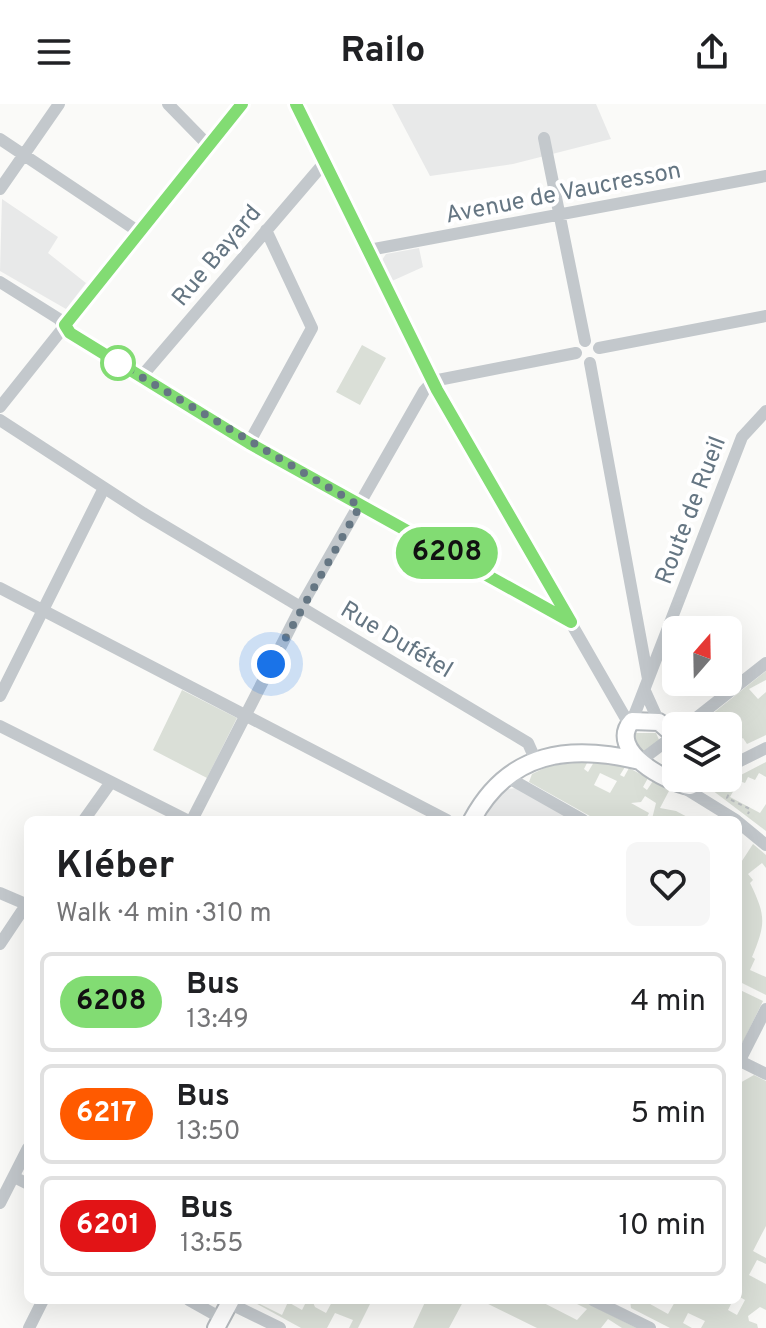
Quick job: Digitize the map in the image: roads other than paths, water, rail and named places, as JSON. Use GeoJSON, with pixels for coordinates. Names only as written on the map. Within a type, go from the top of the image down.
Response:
{"type":"FeatureCollection","features":[{"type":"Feature","properties":{"kind":"main road"},"geometry":{"type":"LineString","coordinates":[[600,752],[629,728],[659,722],[662,724]]}},
{"type":"Feature","properties":{"kind":"main road"},"geometry":{"type":"LineString","coordinates":[[629,728],[640,761]]}},
{"type":"Feature","properties":{"kind":"main road"},"geometry":{"type":"LineString","coordinates":[[474,816],[487,795],[507,777],[536,761],[569,752],[600,752],[640,761],[662,777]]}},
{"type":"Feature","properties":{"kind":"main road"},"geometry":{"type":"LineString","coordinates":[[219,1323],[228,1304]]}},
{"type":"Feature","properties":{"kind":"street"},"geometry":{"type":"LineString","coordinates":[[0,189],[59,104]]}},
{"type":"Feature","properties":{"kind":"street"},"geometry":{"type":"LineString","coordinates":[[168,104],[208,145]]}},
{"type":"Feature","properties":{"kind":"street"},"geometry":{"type":"LineString","coordinates":[[0,407],[242,104]]}},
{"type":"Feature","properties":{"kind":"street"},"geometry":{"type":"LineString","coordinates":[[296,104],[433,381],[629,728]]}},
{"type":"Feature","properties":{"kind":"street"},"geometry":{"type":"LineString","coordinates":[[544,138],[585,341]]}},
{"type":"Feature","properties":{"kind":"street"},"geometry":{"type":"LineString","coordinates":[[0,139],[139,232]]}},
{"type":"Feature","properties":{"kind":"street","name":"Rue Bayard"},"geometry":{"type":"LineString","coordinates":[[141,377],[325,162]]}},
{"type":"Feature","properties":{"kind":"street","name":"Avenue de Vaucresson"},"geometry":{"type":"LineString","coordinates":[[369,250],[766,176]]}},
{"type":"Feature","properties":{"kind":"street"},"geometry":{"type":"LineString","coordinates":[[249,443],[312,328],[266,230]]}},
{"type":"Feature","properties":{"kind":"street"},"geometry":{"type":"LineString","coordinates":[[0,282],[65,325],[70,333],[249,443],[571,622]]}},
{"type":"Feature","properties":{"kind":"street"},"geometry":{"type":"LineString","coordinates":[[599,348],[766,316]]}},
{"type":"Feature","properties":{"kind":"street"},"geometry":{"type":"LineString","coordinates":[[585,341],[592,341],[599,348],[596,359],[590,363],[579,360],[576,353],[577,347],[585,341]]}},
{"type":"Feature","properties":{"kind":"street"},"geometry":{"type":"LineString","coordinates":[[191,816],[300,607],[433,381],[576,353]]}},
{"type":"Feature","properties":{"kind":"street"},"geometry":{"type":"LineString","coordinates":[[590,363],[646,685],[659,722]]}},
{"type":"Feature","properties":{"kind":"street","name":"Route de Rueil"},"geometry":{"type":"LineString","coordinates":[[629,728],[742,437],[766,411]]}},
{"type":"Feature","properties":{"kind":"street","name":"Rue Dufétel"},"geometry":{"type":"LineString","coordinates":[[0,420],[104,488],[528,743],[536,761]]}},
{"type":"Feature","properties":{"kind":"street"},"geometry":{"type":"LineString","coordinates":[[0,696],[104,488]]}},
{"type":"Feature","properties":{"kind":"street"},"geometry":{"type":"LineString","coordinates":[[0,588],[439,816]]}},
{"type":"Feature","properties":{"kind":"street"},"geometry":{"type":"LineString","coordinates":[[707,712],[766,663]]}},
{"type":"Feature","properties":{"kind":"street"},"geometry":{"type":"LineString","coordinates":[[0,726],[181,816]]}},
{"type":"Feature","properties":{"kind":"street"},"geometry":{"type":"LineString","coordinates":[[640,761],[662,747]]}},
{"type":"Feature","properties":{"kind":"street"},"geometry":{"type":"LineString","coordinates":[[742,759],[766,748]]}},
{"type":"Feature","properties":{"kind":"street"},"geometry":{"type":"LineString","coordinates":[[507,777],[576,816]]}},
{"type":"Feature","properties":{"kind":"street"},"geometry":{"type":"LineString","coordinates":[[87,816],[111,782]]}},
{"type":"Feature","properties":{"kind":"street"},"geometry":{"type":"LineString","coordinates":[[693,792],[708,801],[718,814]]}},
{"type":"Feature","properties":{"kind":"street"},"geometry":{"type":"LineString","coordinates":[[708,792],[708,801]]}},
{"type":"Feature","properties":{"kind":"street"},"geometry":{"type":"LineString","coordinates":[[742,821],[766,845]]}},
{"type":"Feature","properties":{"kind":"street"},"geometry":{"type":"LineString","coordinates":[[0,893],[24,902]]}},
{"type":"Feature","properties":{"kind":"street"},"geometry":{"type":"LineString","coordinates":[[0,944],[24,908]]}},
{"type":"Feature","properties":{"kind":"street"},"geometry":{"type":"LineString","coordinates":[[742,1056],[766,1009]]}},
{"type":"Feature","properties":{"kind":"street"},"geometry":{"type":"LineString","coordinates":[[742,1063],[766,1074]]}},
{"type":"Feature","properties":{"kind":"street"},"geometry":{"type":"LineString","coordinates":[[0,1203],[24,1156]]}},
{"type":"Feature","properties":{"kind":"street"},"geometry":{"type":"LineString","coordinates":[[14,1177],[24,1182]]}},
{"type":"Feature","properties":{"kind":"street"},"geometry":{"type":"LineString","coordinates":[[29,1328],[41,1304]]}},
{"type":"Feature","properties":{"kind":"street"},"geometry":{"type":"LineString","coordinates":[[194,1304],[219,1323]]}},
{"type":"Feature","properties":{"kind":"street"},"geometry":{"type":"LineString","coordinates":[[236,1304],[280,1328]]}},
{"type":"Feature","properties":{"kind":"street"},"geometry":{"type":"LineString","coordinates":[[617,1305],[650,1328]]}}]}
